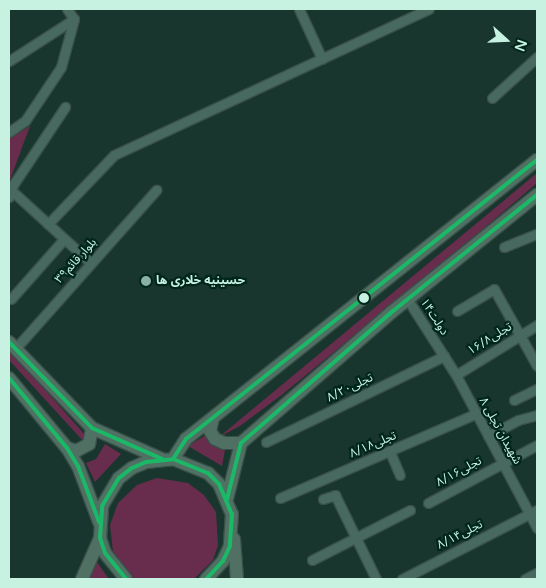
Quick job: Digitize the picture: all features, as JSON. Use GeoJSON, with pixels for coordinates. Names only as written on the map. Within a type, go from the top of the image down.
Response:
{"type":"FeatureCollection","features":[{"type":"Feature","properties":{"kind":"main road"},"geometry":{"type":"LineString","coordinates":[[126,579],[113,567],[100,538],[99,522],[102,506],[119,478],[139,465],[168,458],[186,439],[537,160]]}},
{"type":"Feature","properties":{"kind":"main road"},"geometry":{"type":"LineString","coordinates":[[237,579],[233,530],[227,499],[241,443],[408,300],[537,194]]}},
{"type":"Feature","properties":{"kind":"main road"},"geometry":{"type":"LineString","coordinates":[[12,345],[92,428],[208,473],[227,499]]}},
{"type":"Feature","properties":{"kind":"main road"},"geometry":{"type":"LineString","coordinates":[[9,378],[67,448],[78,466],[99,522]]}},
{"type":"Feature","properties":{"kind":"main road"},"geometry":{"type":"LineString","coordinates":[[213,418],[210,431],[215,440],[224,443],[241,443]]}},
{"type":"Feature","properties":{"kind":"main road"},"geometry":{"type":"LineString","coordinates":[[67,448],[76,451],[89,444],[92,428]]}},
{"type":"Feature","properties":{"kind":"main road"},"geometry":{"type":"LineString","coordinates":[[206,579],[224,561],[233,530]]}},
{"type":"Feature","properties":{"kind":"main road"},"geometry":{"type":"LineString","coordinates":[[82,579],[100,538]]}},
{"type":"Feature","properties":{"kind":"street"},"geometry":{"type":"LineString","coordinates":[[67,9],[74,19]]}},
{"type":"Feature","properties":{"kind":"street"},"geometry":{"type":"LineString","coordinates":[[299,9],[322,59]]}},
{"type":"Feature","properties":{"kind":"street"},"geometry":{"type":"LineString","coordinates":[[48,224],[114,155],[429,9]]}},
{"type":"Feature","properties":{"kind":"street"},"geometry":{"type":"LineString","coordinates":[[9,61],[74,19]]}},
{"type":"Feature","properties":{"kind":"street"},"geometry":{"type":"LineString","coordinates":[[9,132],[25,121],[61,67],[74,19]]}},
{"type":"Feature","properties":{"kind":"street"},"geometry":{"type":"LineString","coordinates":[[492,98],[537,57]]}},
{"type":"Feature","properties":{"kind":"street"},"geometry":{"type":"LineString","coordinates":[[64,106],[10,194],[48,224],[91,263]]}},
{"type":"Feature","properties":{"kind":"street","name":"بلوار قائم۳۹"},"geometry":{"type":"LineString","coordinates":[[12,345],[91,263],[156,190]]}},
{"type":"Feature","properties":{"kind":"street"},"geometry":{"type":"LineString","coordinates":[[504,247],[537,234]]}},
{"type":"Feature","properties":{"kind":"street"},"geometry":{"type":"LineString","coordinates":[[11,299],[64,238]]}},
{"type":"Feature","properties":{"kind":"street"},"geometry":{"type":"LineString","coordinates":[[456,310],[494,288],[537,366]]}},
{"type":"Feature","properties":{"kind":"street","name":"۱۴دولت"},"geometry":{"type":"LineString","coordinates":[[408,300],[438,348]]}},
{"type":"Feature","properties":{"kind":"street","name":"تجلی۱۶/۸"},"geometry":{"type":"LineString","coordinates":[[456,376],[537,324]]}},
{"type":"Feature","properties":{"kind":"street","name":"شهیدان تجلی ۸"},"geometry":{"type":"LineString","coordinates":[[438,348],[456,376],[503,463],[534,512],[537,528]]}},
{"type":"Feature","properties":{"kind":"street","name":"تجلی۸/۲۰"},"geometry":{"type":"LineString","coordinates":[[266,442],[444,356]]}},
{"type":"Feature","properties":{"kind":"street"},"geometry":{"type":"LineString","coordinates":[[514,400],[537,389]]}},
{"type":"Feature","properties":{"kind":"street","name":"تجلی۸/۱۸"},"geometry":{"type":"LineString","coordinates":[[280,498],[475,414]]}},
{"type":"Feature","properties":{"kind":"street"},"geometry":{"type":"LineString","coordinates":[[488,436],[518,420],[537,415]]}},
{"type":"Feature","properties":{"kind":"street","name":"تجلی۸/۱۶"},"geometry":{"type":"LineString","coordinates":[[428,503],[537,445]]}},
{"type":"Feature","properties":{"kind":"street"},"geometry":{"type":"LineString","coordinates":[[390,452],[400,475]]}},
{"type":"Feature","properties":{"kind":"street"},"geometry":{"type":"LineString","coordinates":[[324,499],[335,495],[376,579]]}},
{"type":"Feature","properties":{"kind":"street"},"geometry":{"type":"LineString","coordinates":[[312,560],[357,540],[410,510]]}},
{"type":"Feature","properties":{"kind":"street","name":"تجلی۸‌/۱۴"},"geometry":{"type":"LineString","coordinates":[[402,579],[534,512]]}},
{"type":"Feature","properties":{"kind":"street"},"geometry":{"type":"LineString","coordinates":[[525,579],[537,573]]}},
{"type":"Feature","properties":{"kind":"shaded area"},"geometry":{"type":"Polygon","coordinates":[[[30,126],[10,180],[9,185],[9,139],[30,126]]]}},
{"type":"Feature","properties":{"kind":"shaded area"},"geometry":{"type":"Polygon","coordinates":[[[537,173],[537,183],[483,229],[283,394],[240,426],[219,437],[537,173]]]}},
{"type":"Feature","properties":{"kind":"shaded area"},"geometry":{"type":"Polygon","coordinates":[[[9,349],[86,436],[83,441],[9,360],[9,349]]]}},
{"type":"Feature","properties":{"kind":"shaded area"},"geometry":{"type":"Polygon","coordinates":[[[206,435],[209,442],[225,450],[222,466],[188,446],[206,435]]]}},
{"type":"Feature","properties":{"kind":"shaded area"},"geometry":{"type":"Polygon","coordinates":[[[105,444],[121,454],[95,482],[86,463],[96,459],[105,444]]]}},
{"type":"Feature","properties":{"kind":"shaded area"},"geometry":{"type":"Polygon","coordinates":[[[157,478],[188,483],[204,495],[216,512],[218,545],[213,560],[194,579],[135,579],[120,566],[113,552],[110,525],[118,503],[137,485],[157,478]]]}},
{"type":"Feature","properties":{"kind":"shaded area"},"geometry":{"type":"Polygon","coordinates":[[[94,558],[109,579],[88,579],[94,558]]]}},
{"type":"Feature","properties":{"kind":"transit line"},"geometry":{"type":"LineString","coordinates":[[173,459],[186,439],[537,160]]}},
{"type":"Feature","properties":{"kind":"transit line"},"geometry":{"type":"LineString","coordinates":[[227,499],[241,443],[393,311],[537,195]]}},
{"type":"Feature","properties":{"kind":"transit line"},"geometry":{"type":"LineString","coordinates":[[9,342],[92,428],[162,459]]}},
{"type":"Feature","properties":{"kind":"transit line"},"geometry":{"type":"LineString","coordinates":[[9,378],[67,448],[78,466],[99,522]]}},
{"type":"Feature","properties":{"kind":"transit line"},"geometry":{"type":"LineString","coordinates":[[126,579],[105,553],[100,538],[102,506],[119,478],[132,468],[146,462],[173,459],[208,473],[219,484],[232,514],[230,546],[223,561],[206,579]]}},
{"type":"Feature","properties":{"kind":"place","name":"حسینیه خلاری ها"},"geometry":{"type":"Point","coordinates":[146,281]}}]}
